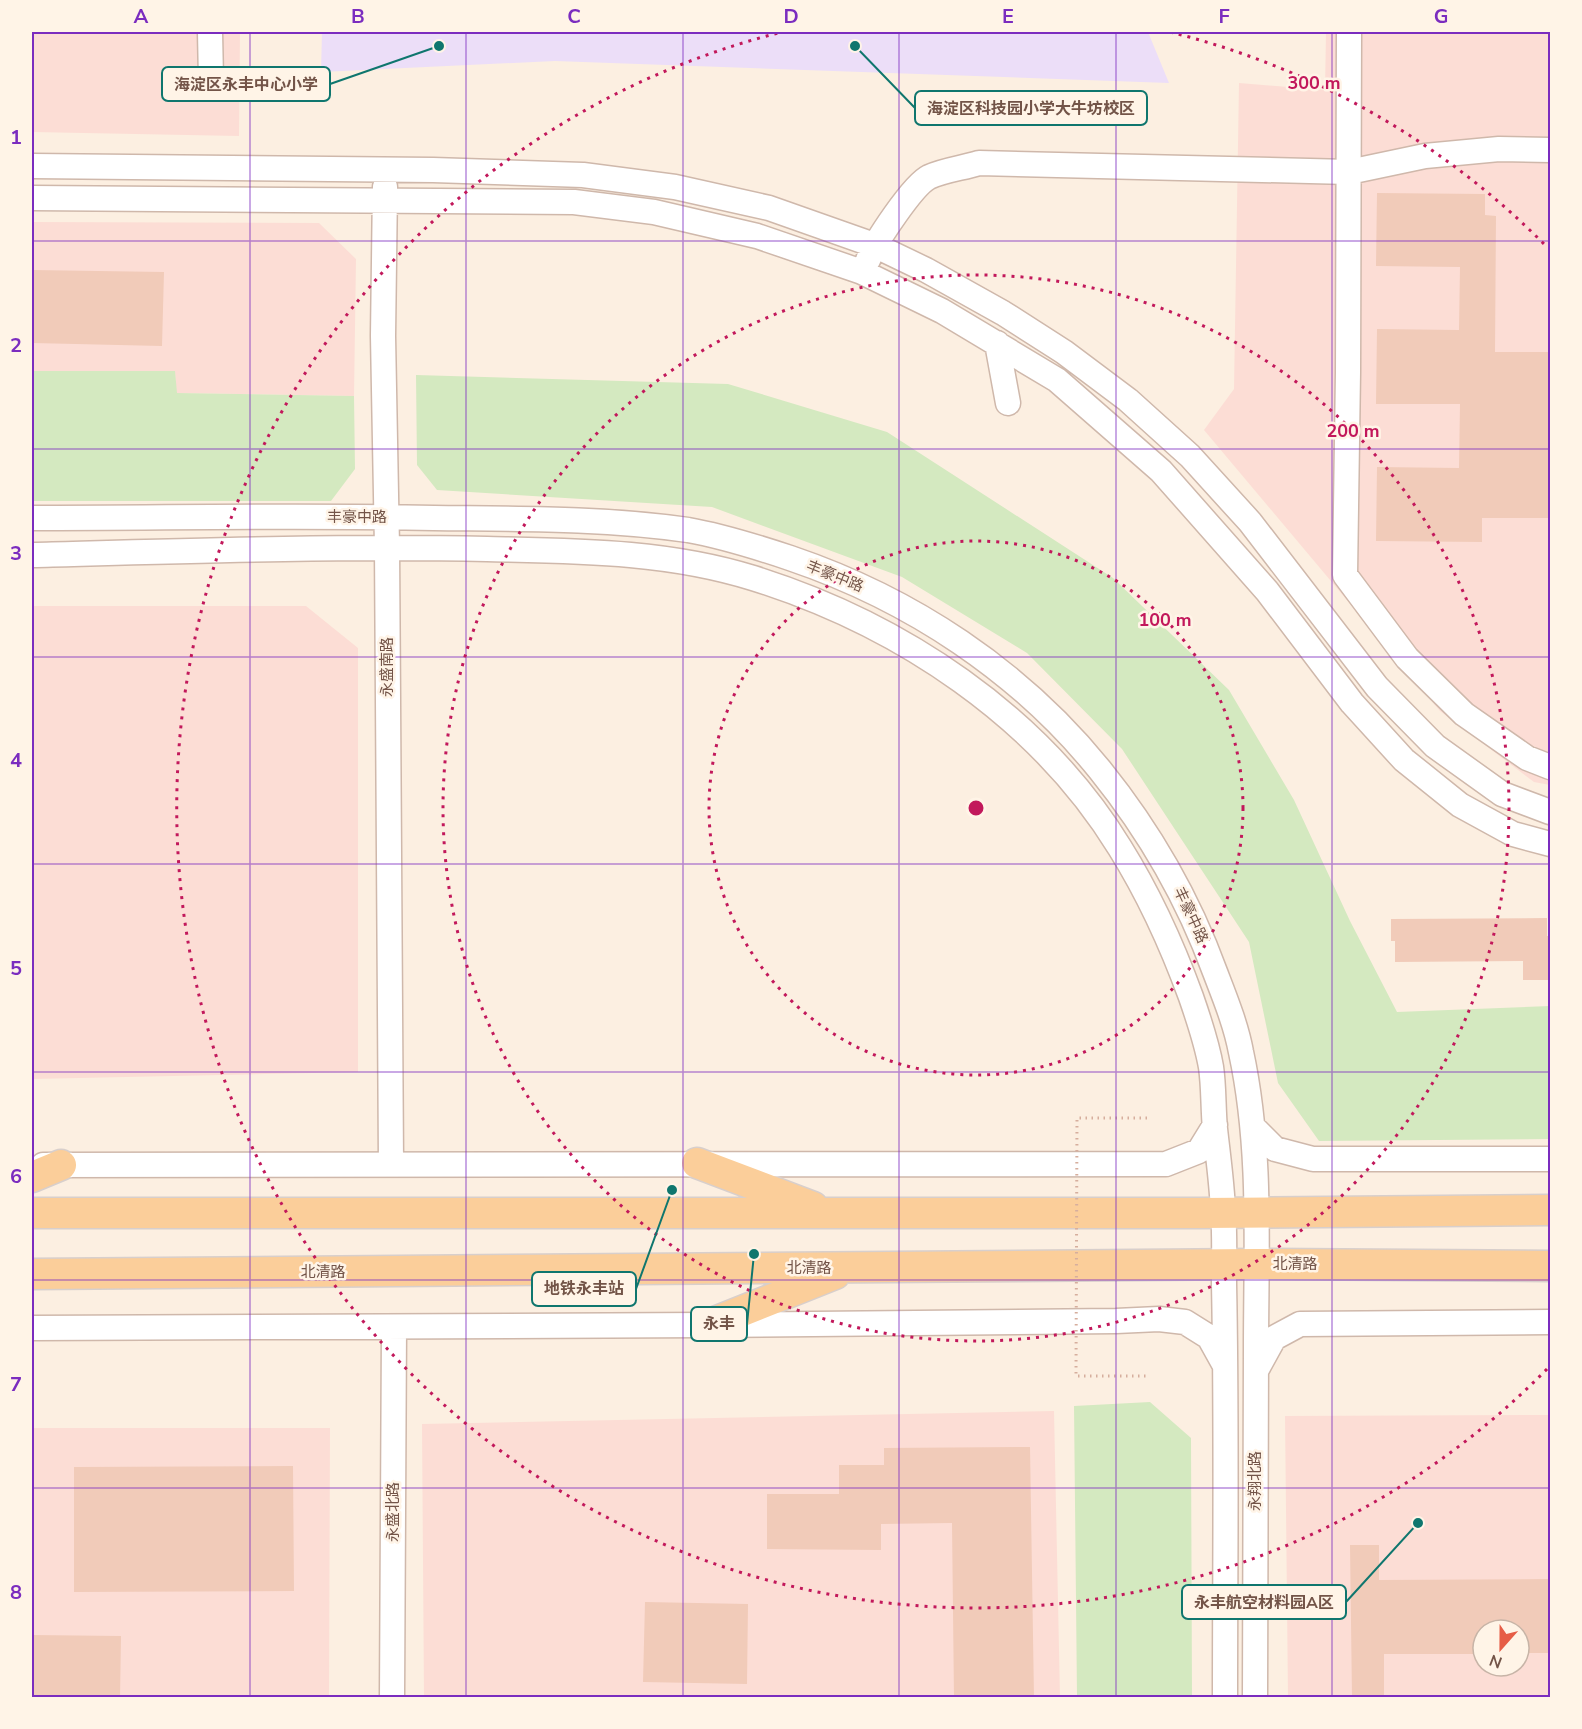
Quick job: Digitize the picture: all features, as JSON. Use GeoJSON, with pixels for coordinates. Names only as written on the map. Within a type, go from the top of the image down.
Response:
{"type":"FeatureCollection","features":[{"type":"Feature","properties":{"kind":"main road"},"geometry":{"type":"LineString","coordinates":[[697,1163],[830,1214]]}},
{"type":"Feature","properties":{"kind":"main road"},"geometry":{"type":"LineString","coordinates":[[32,1177],[46,1165]]}},
{"type":"Feature","properties":{"kind":"main road"},"geometry":{"type":"LineString","coordinates":[[32,1213],[830,1214],[1551,1210]]}},
{"type":"Feature","properties":{"kind":"main road","name":"北清路"},"geometry":{"type":"LineString","coordinates":[[32,1274],[1224,1264],[1551,1266]]}},
{"type":"Feature","properties":{"kind":"main road"},"geometry":{"type":"LineString","coordinates":[[707,1326],[850,1268]]}},
{"type":"Feature","properties":{"kind":"street"},"geometry":{"type":"LineString","coordinates":[[210,32],[211,80]]}},
{"type":"Feature","properties":{"kind":"street"},"geometry":{"type":"LineString","coordinates":[[1349,32],[1345,575],[1407,658],[1464,714],[1527,758],[1551,767]]}},
{"type":"Feature","properties":{"kind":"street"},"geometry":{"type":"LineString","coordinates":[[862,272],[873,245],[901,207],[927,178],[979,163],[1349,172],[1425,156],[1499,148],[1551,150]]}},
{"type":"Feature","properties":{"kind":"street"},"geometry":{"type":"LineString","coordinates":[[32,166],[583,175],[675,187],[768,208],[873,245],[926,270],[1003,313],[1064,352],[1128,400],[1190,456],[1250,522],[1377,687],[1435,746],[1502,794],[1551,812]]}},
{"type":"Feature","properties":{"kind":"street","name":"永盛南路"},"geometry":{"type":"LineString","coordinates":[[385,170],[383,336],[387,547],[391,1164]]}},
{"type":"Feature","properties":{"kind":"street"},"geometry":{"type":"LineString","coordinates":[[32,198],[574,202],[654,212],[757,236],[862,272],[942,311],[1057,380],[1161,471],[1266,591],[1352,704],[1404,760],[1460,805],[1513,834],[1551,844]]}},
{"type":"Feature","properties":{"kind":"street"},"geometry":{"type":"LineString","coordinates":[[998,343],[1008,403]]}},
{"type":"Feature","properties":{"kind":"street","name":"丰豪中路"},"geometry":{"type":"LineString","coordinates":[[32,518],[386,517],[604,521],[693,531],[757,547],[813,566],[867,589],[921,617],[975,652],[1020,686],[1060,724],[1125,801],[1180,888],[1225,996],[1241,1049],[1254,1128],[1256,1264]]}},
{"type":"Feature","properties":{"kind":"street","name":"丰豪中路"},"geometry":{"type":"LineString","coordinates":[[32,555],[387,547],[606,552],[682,562],[751,577],[812,600],[879,630],[931,659],[981,696],[1026,734],[1069,777],[1101,817],[1151,901],[1175,954],[1197,1014],[1211,1067],[1223,1213],[1224,1264]]}},
{"type":"Feature","properties":{"kind":"street"},"geometry":{"type":"LineString","coordinates":[[46,1165],[1166,1164],[1199,1151],[1215,1125]]}},
{"type":"Feature","properties":{"kind":"street"},"geometry":{"type":"LineString","coordinates":[[1254,1128],[1275,1149],[1313,1159],[1551,1159]]}},
{"type":"Feature","properties":{"kind":"street","name":"永翔北路"},"geometry":{"type":"LineString","coordinates":[[1224,1264],[1225,1698]]}},
{"type":"Feature","properties":{"kind":"street","name":"永翔北路"},"geometry":{"type":"LineString","coordinates":[[1255,1698],[1256,1264]]}},
{"type":"Feature","properties":{"kind":"street"},"geometry":{"type":"LineString","coordinates":[[32,1328],[707,1326],[1158,1319],[1185,1322],[1209,1337],[1226,1368]]}},
{"type":"Feature","properties":{"kind":"street"},"geometry":{"type":"LineString","coordinates":[[1256,1371],[1274,1338],[1300,1324],[1551,1322]]}},
{"type":"Feature","properties":{"kind":"street","name":"永盛北路"},"geometry":{"type":"LineString","coordinates":[[392,1698],[394,1327]]}},
{"type":"Feature","properties":{"kind":"path"},"geometry":{"type":"LineString","coordinates":[[1147,1118],[1077,1118],[1076,1376],[1148,1376]]}},
{"type":"Feature","properties":{"kind":"shaded area"},"geometry":{"type":"Polygon","coordinates":[[[32,32],[240,32],[239,136],[32,132],[32,32]]]}},
{"type":"Feature","properties":{"kind":"shaded area"},"geometry":{"type":"Polygon","coordinates":[[[322,32],[1148,32],[1169,83],[555,61],[321,72],[322,32]]]}},
{"type":"Feature","properties":{"kind":"shaded area"},"geometry":{"type":"Polygon","coordinates":[[[1326,32],[1550,32],[1550,785],[1534,782],[1440,711],[1204,430],[1234,389],[1239,83],[1325,90],[1326,32]]]}},
{"type":"Feature","properties":{"kind":"shaded area"},"geometry":{"type":"Polygon","coordinates":[[[32,222],[319,223],[356,259],[354,396],[176,393],[175,371],[32,371],[32,222]]]}},
{"type":"Feature","properties":{"kind":"shaded area"},"geometry":{"type":"Polygon","coordinates":[[[32,606],[306,606],[358,648],[358,1072],[32,1079],[32,606]]]}},
{"type":"Feature","properties":{"kind":"shaded area"},"geometry":{"type":"Polygon","coordinates":[[[1054,1411],[1060,1697],[424,1697],[422,1424],[1054,1411]]]}},
{"type":"Feature","properties":{"kind":"shaded area"},"geometry":{"type":"Polygon","coordinates":[[[1550,1415],[1550,1697],[1288,1697],[1285,1416],[1550,1415]]]}},
{"type":"Feature","properties":{"kind":"shaded area"},"geometry":{"type":"Polygon","coordinates":[[[32,1428],[330,1428],[329,1697],[32,1697],[32,1428]]]}},
{"type":"Feature","properties":{"kind":"green space"},"geometry":{"type":"Polygon","coordinates":[[[32,371],[175,371],[177,393],[354,396],[355,469],[331,501],[32,501],[32,371]]]}},
{"type":"Feature","properties":{"kind":"green space"},"geometry":{"type":"Polygon","coordinates":[[[416,375],[728,384],[887,432],[1113,578],[1229,690],[1294,800],[1350,921],[1397,1012],[1550,1006],[1550,1139],[1319,1141],[1278,1083],[1249,942],[1122,749],[1027,653],[902,577],[712,507],[437,490],[417,465],[416,375]]]}},
{"type":"Feature","properties":{"kind":"green space"},"geometry":{"type":"Polygon","coordinates":[[[1150,1402],[1191,1438],[1192,1697],[1077,1697],[1074,1406],[1150,1402]]]}},
{"type":"Feature","properties":{"kind":"building"},"geometry":{"type":"Polygon","coordinates":[[[1377,193],[1485,194],[1485,215],[1496,216],[1495,352],[1551,352],[1551,518],[1482,518],[1482,542],[1376,541],[1377,467],[1459,468],[1460,404],[1376,404],[1377,329],[1459,330],[1460,267],[1376,266],[1377,193]]]}},
{"type":"Feature","properties":{"kind":"building"},"geometry":{"type":"Polygon","coordinates":[[[32,270],[164,272],[162,346],[32,343],[32,270]]]}},
{"type":"Feature","properties":{"kind":"building"},"geometry":{"type":"Polygon","coordinates":[[[1547,918],[1547,936],[1551,936],[1551,980],[1523,980],[1523,961],[1395,962],[1395,941],[1391,941],[1391,919],[1547,918]]]}},
{"type":"Feature","properties":{"kind":"building"},"geometry":{"type":"Polygon","coordinates":[[[1030,1447],[1034,1698],[954,1698],[952,1523],[881,1524],[881,1550],[767,1549],[767,1494],[839,1494],[839,1465],[884,1465],[884,1448],[1030,1447]]]}},
{"type":"Feature","properties":{"kind":"building"},"geometry":{"type":"Polygon","coordinates":[[[293,1466],[294,1591],[74,1592],[74,1467],[293,1466]]]}},
{"type":"Feature","properties":{"kind":"building"},"geometry":{"type":"Polygon","coordinates":[[[1350,1545],[1379,1545],[1379,1580],[1551,1579],[1551,1653],[1531,1653],[1531,1618],[1471,1618],[1471,1654],[1384,1654],[1384,1698],[1352,1698],[1350,1545]]]}},
{"type":"Feature","properties":{"kind":"building"},"geometry":{"type":"Polygon","coordinates":[[[645,1602],[748,1604],[747,1684],[643,1682],[645,1602]]]}},
{"type":"Feature","properties":{"kind":"building"},"geometry":{"type":"Polygon","coordinates":[[[32,1635],[121,1636],[120,1698],[32,1698],[32,1635]]]}},
{"type":"Feature","properties":{"kind":"place","name":"海淀区永丰中心小学"},"geometry":{"type":"Point","coordinates":[439,46]}},
{"type":"Feature","properties":{"kind":"place","name":"海淀区科技园小学大牛坊校区"},"geometry":{"type":"Point","coordinates":[855,46]}},
{"type":"Feature","properties":{"kind":"place","name":"地铁永丰站"},"geometry":{"type":"Point","coordinates":[672,1190]}},
{"type":"Feature","properties":{"kind":"place","name":"永丰"},"geometry":{"type":"Point","coordinates":[754,1254]}},
{"type":"Feature","properties":{"kind":"place","name":"永丰航空材料园A区"},"geometry":{"type":"Point","coordinates":[1418,1523]}}]}
